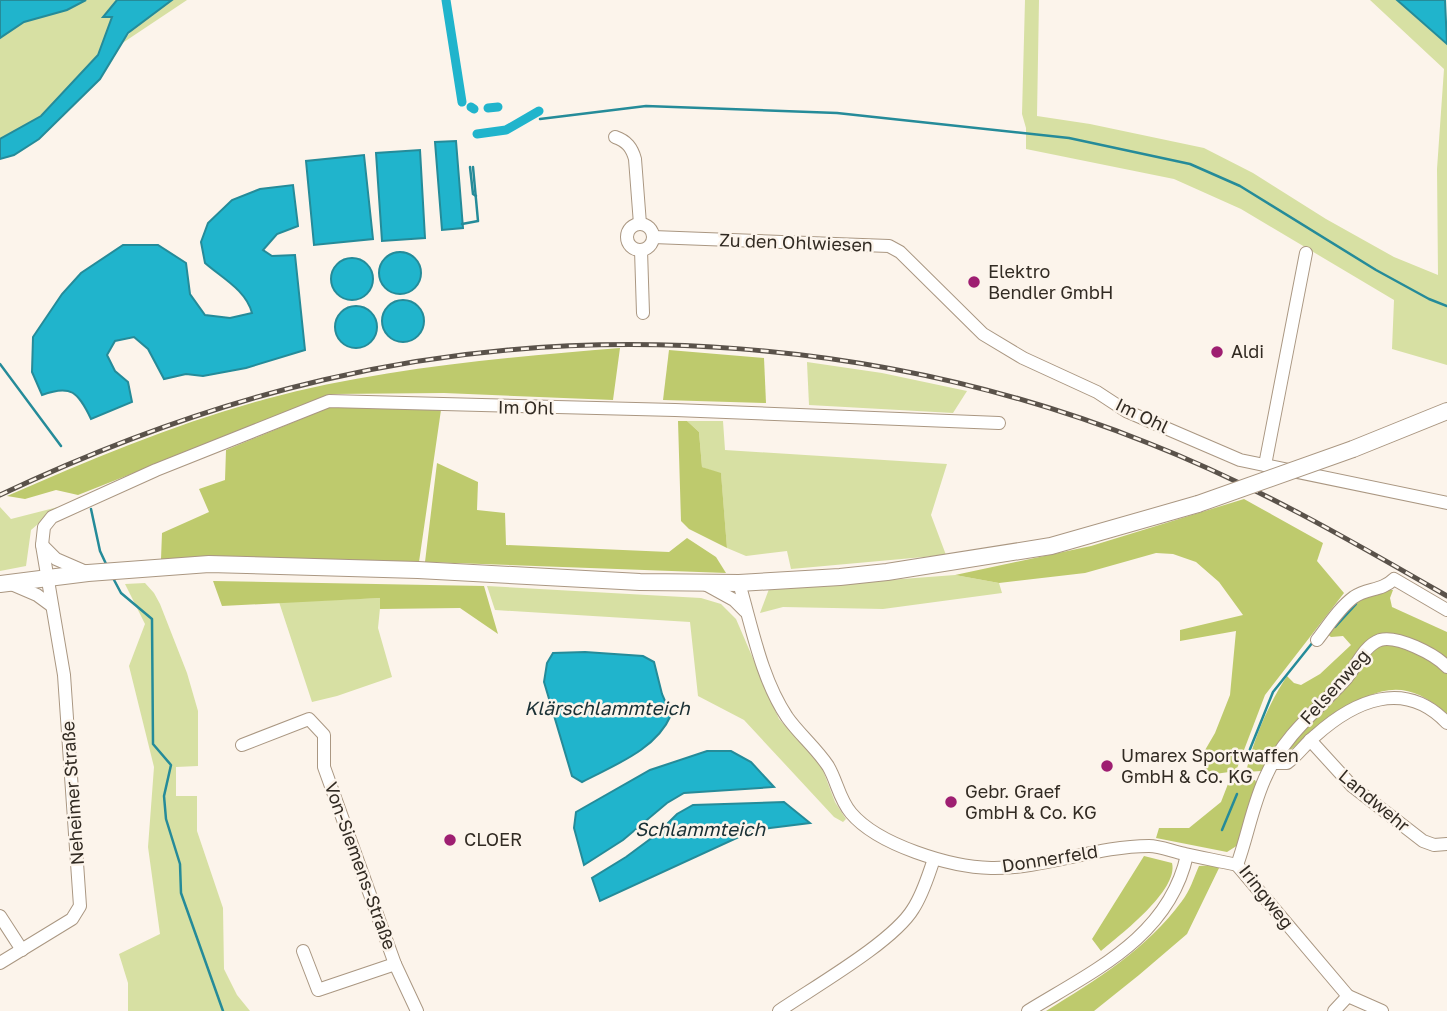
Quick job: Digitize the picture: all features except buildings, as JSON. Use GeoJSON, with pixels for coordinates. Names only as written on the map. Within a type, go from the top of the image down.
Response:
{"type":"FeatureCollection","features":[{"type":"Feature","properties":{"kind":"main road"},"geometry":{"type":"LineString","coordinates":[[4,584],[88,573],[222,564],[327,566],[545,578],[738,583],[887,572],[1051,546],[1126,527],[1353,450],[1447,411]]}},
{"type":"Feature","properties":{"kind":"street"},"geometry":{"type":"LineString","coordinates":[[615,137],[623,140],[632,149],[635,159],[640,224]]}},
{"type":"Feature","properties":{"kind":"street"},"geometry":{"type":"LineString","coordinates":[[640,224],[650,229],[653,237],[651,245],[641,250],[630,246],[627,238],[632,227],[640,224]]}},
{"type":"Feature","properties":{"kind":"street","name":"Zu den Ohlwiesen"},"geometry":{"type":"LineString","coordinates":[[653,237],[889,246],[900,252],[983,334],[1023,358]]}},
{"type":"Feature","properties":{"kind":"street"},"geometry":{"type":"LineString","coordinates":[[641,250],[643,313]]}},
{"type":"Feature","properties":{"kind":"street"},"geometry":{"type":"LineString","coordinates":[[1265,466],[1306,253]]}},
{"type":"Feature","properties":{"kind":"street","name":"Im Ohl"},"geometry":{"type":"LineString","coordinates":[[1023,358],[1097,392],[1126,411],[1240,460],[1447,503]]}},
{"type":"Feature","properties":{"kind":"street","name":"Im Ohl"},"geometry":{"type":"LineString","coordinates":[[42,545],[41,536],[47,522],[74,507],[168,465],[329,401],[675,410],[999,423]]}},
{"type":"Feature","properties":{"kind":"street"},"geometry":{"type":"LineString","coordinates":[[42,545],[57,559],[88,573]]}},
{"type":"Feature","properties":{"kind":"street","name":"Neheimer Straße"},"geometry":{"type":"LineString","coordinates":[[0,963],[72,919],[80,906],[64,676],[42,545]]}},
{"type":"Feature","properties":{"kind":"street"},"geometry":{"type":"LineString","coordinates":[[1317,640],[1353,597],[1381,588],[1394,579],[1447,610]]}},
{"type":"Feature","properties":{"kind":"street"},"geometry":{"type":"LineString","coordinates":[[701,582],[734,600],[747,613]]}},
{"type":"Feature","properties":{"kind":"street","name":"Donnerfeld"},"geometry":{"type":"LineString","coordinates":[[738,583],[773,692],[787,717],[827,765],[851,813],[895,844],[934,859],[992,868],[1027,866],[1088,853],[1152,846],[1237,865]]}},
{"type":"Feature","properties":{"kind":"street"},"geometry":{"type":"LineString","coordinates":[[4,584],[37,595],[52,606]]}},
{"type":"Feature","properties":{"kind":"street","name":"Felsenweg"},"geometry":{"type":"LineString","coordinates":[[1273,762],[1302,723],[1348,677],[1370,646],[1381,640],[1395,640],[1414,646],[1447,667]]}},
{"type":"Feature","properties":{"kind":"street"},"geometry":{"type":"LineString","coordinates":[[1273,762],[1287,763],[1310,740],[1360,704],[1382,698],[1395,698],[1421,705],[1447,723]]}},
{"type":"Feature","properties":{"kind":"street","name":"Von-Siemens-Straße"},"geometry":{"type":"LineString","coordinates":[[242,745],[309,719],[324,735],[324,767],[396,964],[417,1011]]}},
{"type":"Feature","properties":{"kind":"street","name":"Landwehr"},"geometry":{"type":"LineString","coordinates":[[1310,740],[1352,786],[1423,841],[1434,845],[1447,844]]}},
{"type":"Feature","properties":{"kind":"street","name":"Iringweg"},"geometry":{"type":"LineString","coordinates":[[1273,762],[1265,776],[1237,865],[1348,996]]}},
{"type":"Feature","properties":{"kind":"street"},"geometry":{"type":"LineString","coordinates":[[1028,1011],[1118,956],[1134,943],[1174,894],[1187,855]]}},
{"type":"Feature","properties":{"kind":"street"},"geometry":{"type":"LineString","coordinates":[[779,1011],[879,943],[901,924],[914,909],[934,859]]}},
{"type":"Feature","properties":{"kind":"street"},"geometry":{"type":"LineString","coordinates":[[0,916],[22,950]]}},
{"type":"Feature","properties":{"kind":"street","name":"Von-Siemens-Straße"},"geometry":{"type":"LineString","coordinates":[[303,951],[318,990],[396,964]]}},
{"type":"Feature","properties":{"kind":"street"},"geometry":{"type":"LineString","coordinates":[[1334,1011],[1348,996],[1382,1011]]}},
{"type":"Feature","properties":{"kind":"green space"},"geometry":{"type":"Polygon","coordinates":[[[86,0],[117,0],[103,16],[112,17],[99,55],[41,116],[0,139],[0,38],[24,22],[67,10],[86,0]]]}},
{"type":"Feature","properties":{"kind":"green space"},"geometry":{"type":"Polygon","coordinates":[[[172,0],[187,0],[121,44],[133,29],[172,0]]]}},
{"type":"Feature","properties":{"kind":"green space"},"geometry":{"type":"Polygon","coordinates":[[[1025,0],[1039,0],[1037,116],[1090,124],[1204,148],[1253,173],[1326,219],[1394,257],[1438,275],[1437,169],[1444,69],[1370,0],[1402,0],[1447,41],[1447,365],[1392,349],[1394,300],[1241,209],[1174,179],[1026,149],[1026,128],[1022,114],[1025,0]]]}},
{"type":"Feature","properties":{"kind":"green space"},"geometry":{"type":"Polygon","coordinates":[[[620,348],[613,400],[444,393],[333,394],[78,495],[56,490],[25,499],[7,496],[167,430],[310,388],[442,366],[620,348]]]}},
{"type":"Feature","properties":{"kind":"green space"},"geometry":{"type":"Polygon","coordinates":[[[669,350],[764,358],[766,403],[663,400],[669,350]]]}},
{"type":"Feature","properties":{"kind":"green space"},"geometry":{"type":"Polygon","coordinates":[[[807,362],[882,373],[967,391],[953,413],[809,405],[807,362]]]}},
{"type":"Feature","properties":{"kind":"green space"},"geometry":{"type":"Polygon","coordinates":[[[330,407],[441,410],[419,562],[161,559],[162,533],[209,512],[199,489],[225,480],[226,450],[330,407]]]}},
{"type":"Feature","properties":{"kind":"green space"},"geometry":{"type":"Polygon","coordinates":[[[678,421],[687,421],[699,432],[702,467],[721,473],[727,548],[689,529],[681,521],[678,421]]]}},
{"type":"Feature","properties":{"kind":"green space"},"geometry":{"type":"Polygon","coordinates":[[[687,421],[723,421],[725,450],[947,464],[931,515],[946,555],[791,569],[787,551],[746,556],[727,548],[721,474],[702,467],[699,432],[687,421]]]}},
{"type":"Feature","properties":{"kind":"green space"},"geometry":{"type":"Polygon","coordinates":[[[437,463],[478,482],[477,510],[505,513],[506,545],[669,552],[687,538],[716,557],[726,573],[425,562],[437,463]]]}},
{"type":"Feature","properties":{"kind":"green space"},"geometry":{"type":"Polygon","coordinates":[[[1244,499],[1323,543],[1317,561],[1344,593],[1265,695],[1236,771],[1208,775],[1201,757],[1215,733],[1230,695],[1236,631],[1180,641],[1180,630],[1243,615],[1219,582],[1196,562],[1173,554],[1156,553],[1085,573],[999,583],[955,575],[1091,546],[1244,499]]]}},
{"type":"Feature","properties":{"kind":"green space"},"geometry":{"type":"Polygon","coordinates":[[[0,507],[11,519],[58,507],[31,530],[26,566],[0,571],[0,507]]]}},
{"type":"Feature","properties":{"kind":"green space"},"geometry":{"type":"Polygon","coordinates":[[[955,575],[999,583],[1002,593],[883,609],[783,607],[760,613],[769,589],[955,575]]]}},
{"type":"Feature","properties":{"kind":"green space"},"geometry":{"type":"Polygon","coordinates":[[[213,581],[484,586],[498,634],[460,608],[380,609],[380,598],[222,606],[213,581]]]}},
{"type":"Feature","properties":{"kind":"green space"},"geometry":{"type":"Polygon","coordinates":[[[145,583],[160,604],[187,673],[198,711],[198,766],[176,767],[176,796],[197,796],[197,831],[223,908],[224,969],[237,995],[250,1011],[128,1011],[128,983],[119,954],[160,934],[148,847],[154,767],[129,666],[145,624],[125,584],[145,583]]]}},
{"type":"Feature","properties":{"kind":"green space"},"geometry":{"type":"Polygon","coordinates":[[[487,586],[701,598],[721,604],[736,619],[779,719],[821,765],[835,802],[846,819],[843,822],[834,817],[744,720],[698,696],[690,622],[495,610],[487,586]]]}},
{"type":"Feature","properties":{"kind":"green space"},"geometry":{"type":"Polygon","coordinates":[[[1381,590],[1393,590],[1390,598],[1392,607],[1447,632],[1447,714],[1418,694],[1405,690],[1378,692],[1351,706],[1261,771],[1246,772],[1262,722],[1287,676],[1294,683],[1301,685],[1320,674],[1351,645],[1343,636],[1331,637],[1327,634],[1355,599],[1381,590]]]}},
{"type":"Feature","properties":{"kind":"green space"},"geometry":{"type":"Polygon","coordinates":[[[381,598],[378,628],[392,677],[312,702],[279,602],[381,598]]]}},
{"type":"Feature","properties":{"kind":"green space"},"geometry":{"type":"Polygon","coordinates":[[[1255,780],[1258,786],[1238,845],[1227,852],[1156,838],[1159,828],[1189,828],[1221,802],[1228,784],[1255,780]]]}},
{"type":"Feature","properties":{"kind":"green space"},"geometry":{"type":"Polygon","coordinates":[[[1144,856],[1172,863],[1172,874],[1167,886],[1134,923],[1101,951],[1092,939],[1144,856]]]}},
{"type":"Feature","properties":{"kind":"green space"},"geometry":{"type":"Polygon","coordinates":[[[1199,866],[1220,866],[1187,934],[1094,1011],[1046,1011],[1137,949],[1182,901],[1199,866]]]}},
{"type":"Feature","properties":{"kind":"water"},"geometry":{"type":"Polygon","coordinates":[[[0,0],[86,0],[67,10],[24,22],[0,38],[0,0]]]}},
{"type":"Feature","properties":{"kind":"water"},"geometry":{"type":"Polygon","coordinates":[[[117,0],[172,0],[128,33],[100,79],[39,139],[14,155],[0,159],[0,139],[41,116],[98,55],[112,17],[103,17],[117,0]]]}},
{"type":"Feature","properties":{"kind":"water"},"geometry":{"type":"Polygon","coordinates":[[[1397,0],[1445,0],[1447,44],[1397,0]]]}},
{"type":"Feature","properties":{"kind":"water"},"geometry":{"type":"Polygon","coordinates":[[[456,141],[463,228],[442,230],[435,142],[456,141]]]}},
{"type":"Feature","properties":{"kind":"water"},"geometry":{"type":"Polygon","coordinates":[[[420,150],[425,238],[382,241],[376,153],[420,150]]]}},
{"type":"Feature","properties":{"kind":"water"},"geometry":{"type":"Polygon","coordinates":[[[364,155],[373,239],[314,245],[306,161],[364,155]]]}},
{"type":"Feature","properties":{"kind":"water"},"geometry":{"type":"Polygon","coordinates":[[[293,185],[298,226],[277,234],[263,250],[272,256],[295,255],[305,350],[246,368],[203,376],[186,374],[164,379],[148,349],[134,337],[115,341],[107,355],[115,371],[128,382],[132,402],[91,419],[82,402],[72,393],[60,390],[42,395],[32,372],[33,337],[62,294],[81,273],[123,245],[158,245],[186,263],[190,294],[205,315],[230,318],[252,313],[239,291],[205,263],[201,242],[208,223],[232,200],[260,189],[293,185]]]}},
{"type":"Feature","properties":{"kind":"water"},"geometry":{"type":"Polygon","coordinates":[[[400,252],[415,258],[421,273],[415,288],[400,294],[385,288],[379,273],[385,258],[400,252]]]}},
{"type":"Feature","properties":{"kind":"water"},"geometry":{"type":"Polygon","coordinates":[[[352,258],[367,264],[373,279],[367,294],[352,300],[337,294],[331,279],[337,264],[352,258]]]}},
{"type":"Feature","properties":{"kind":"water"},"geometry":{"type":"Polygon","coordinates":[[[403,300],[418,306],[424,321],[418,336],[403,342],[388,336],[382,321],[388,306],[403,300]]]}},
{"type":"Feature","properties":{"kind":"water"},"geometry":{"type":"Polygon","coordinates":[[[356,306],[371,312],[377,327],[371,342],[356,348],[341,342],[335,327],[341,312],[356,306]]]}},
{"type":"Feature","properties":{"kind":"water","name":"Klärschlammteich"},"geometry":{"type":"Polygon","coordinates":[[[553,653],[643,656],[654,662],[662,694],[671,715],[664,727],[645,747],[582,782],[572,776],[544,682],[547,663],[553,653]]]}},
{"type":"Feature","properties":{"kind":"water","name":"Schlammteich"},"geometry":{"type":"Polygon","coordinates":[[[707,751],[731,751],[751,762],[774,787],[684,793],[667,803],[623,840],[584,865],[574,828],[576,812],[650,770],[707,751]]]}},
{"type":"Feature","properties":{"kind":"water","name":"Schlammteich"},"geometry":{"type":"Polygon","coordinates":[[[784,802],[810,823],[754,830],[600,901],[592,878],[626,857],[657,834],[677,814],[693,805],[784,802]]]}},
{"type":"Feature","properties":{"kind":"waterway"},"geometry":{"type":"LineString","coordinates":[[446,0],[462,102]]}},
{"type":"Feature","properties":{"kind":"waterway"},"geometry":{"type":"LineString","coordinates":[[540,119],[646,106],[837,113],[1069,138],[1190,164],[1240,186],[1376,270],[1447,306]]}},
{"type":"Feature","properties":{"kind":"waterway"},"geometry":{"type":"LineString","coordinates":[[488,108],[498,107]]}},
{"type":"Feature","properties":{"kind":"waterway"},"geometry":{"type":"LineString","coordinates":[[477,134],[506,130],[539,111]]}},
{"type":"Feature","properties":{"kind":"waterway"},"geometry":{"type":"LineString","coordinates":[[470,167],[473,194],[476,196]]}},
{"type":"Feature","properties":{"kind":"waterway"},"geometry":{"type":"LineString","coordinates":[[462,224],[478,221],[473,167]]}},
{"type":"Feature","properties":{"kind":"waterway"},"geometry":{"type":"LineString","coordinates":[[0,364],[61,446]]}},
{"type":"Feature","properties":{"kind":"waterway"},"geometry":{"type":"LineString","coordinates":[[91,509],[100,551],[107,566]]}},
{"type":"Feature","properties":{"kind":"waterway"},"geometry":{"type":"LineString","coordinates":[[113,578],[121,593],[152,619],[153,744],[171,765],[164,796],[166,819],[180,864],[181,893],[223,1011]]}},
{"type":"Feature","properties":{"kind":"waterway"},"geometry":{"type":"LineString","coordinates":[[1335,627],[1356,604]]}},
{"type":"Feature","properties":{"kind":"waterway"},"geometry":{"type":"LineString","coordinates":[[1246,759],[1273,692],[1313,642]]}},
{"type":"Feature","properties":{"kind":"waterway"},"geometry":{"type":"LineString","coordinates":[[1222,830],[1237,794]]}},
{"type":"Feature","properties":{"kind":"railway"},"geometry":{"type":"LineString","coordinates":[[0,495],[158,429],[240,402],[323,380],[426,360],[530,348],[635,345],[740,349],[845,361],[948,381],[1050,408],[1148,443],[1225,476],[1337,534],[1447,596]]}},
{"type":"Feature","properties":{"kind":"place","name":"Elektro Bendler GmbH"},"geometry":{"type":"Point","coordinates":[974,282]}},
{"type":"Feature","properties":{"kind":"place","name":"Aldi"},"geometry":{"type":"Point","coordinates":[1217,352]}},
{"type":"Feature","properties":{"kind":"place","name":"Umarex Sportwaffen GmbH & Co. KG"},"geometry":{"type":"Point","coordinates":[1107,766]}},
{"type":"Feature","properties":{"kind":"place","name":"Gebr. Graef GmbH & Co. KG"},"geometry":{"type":"Point","coordinates":[951,802]}},
{"type":"Feature","properties":{"kind":"place","name":"CLOER"},"geometry":{"type":"Point","coordinates":[450,840]}}]}
